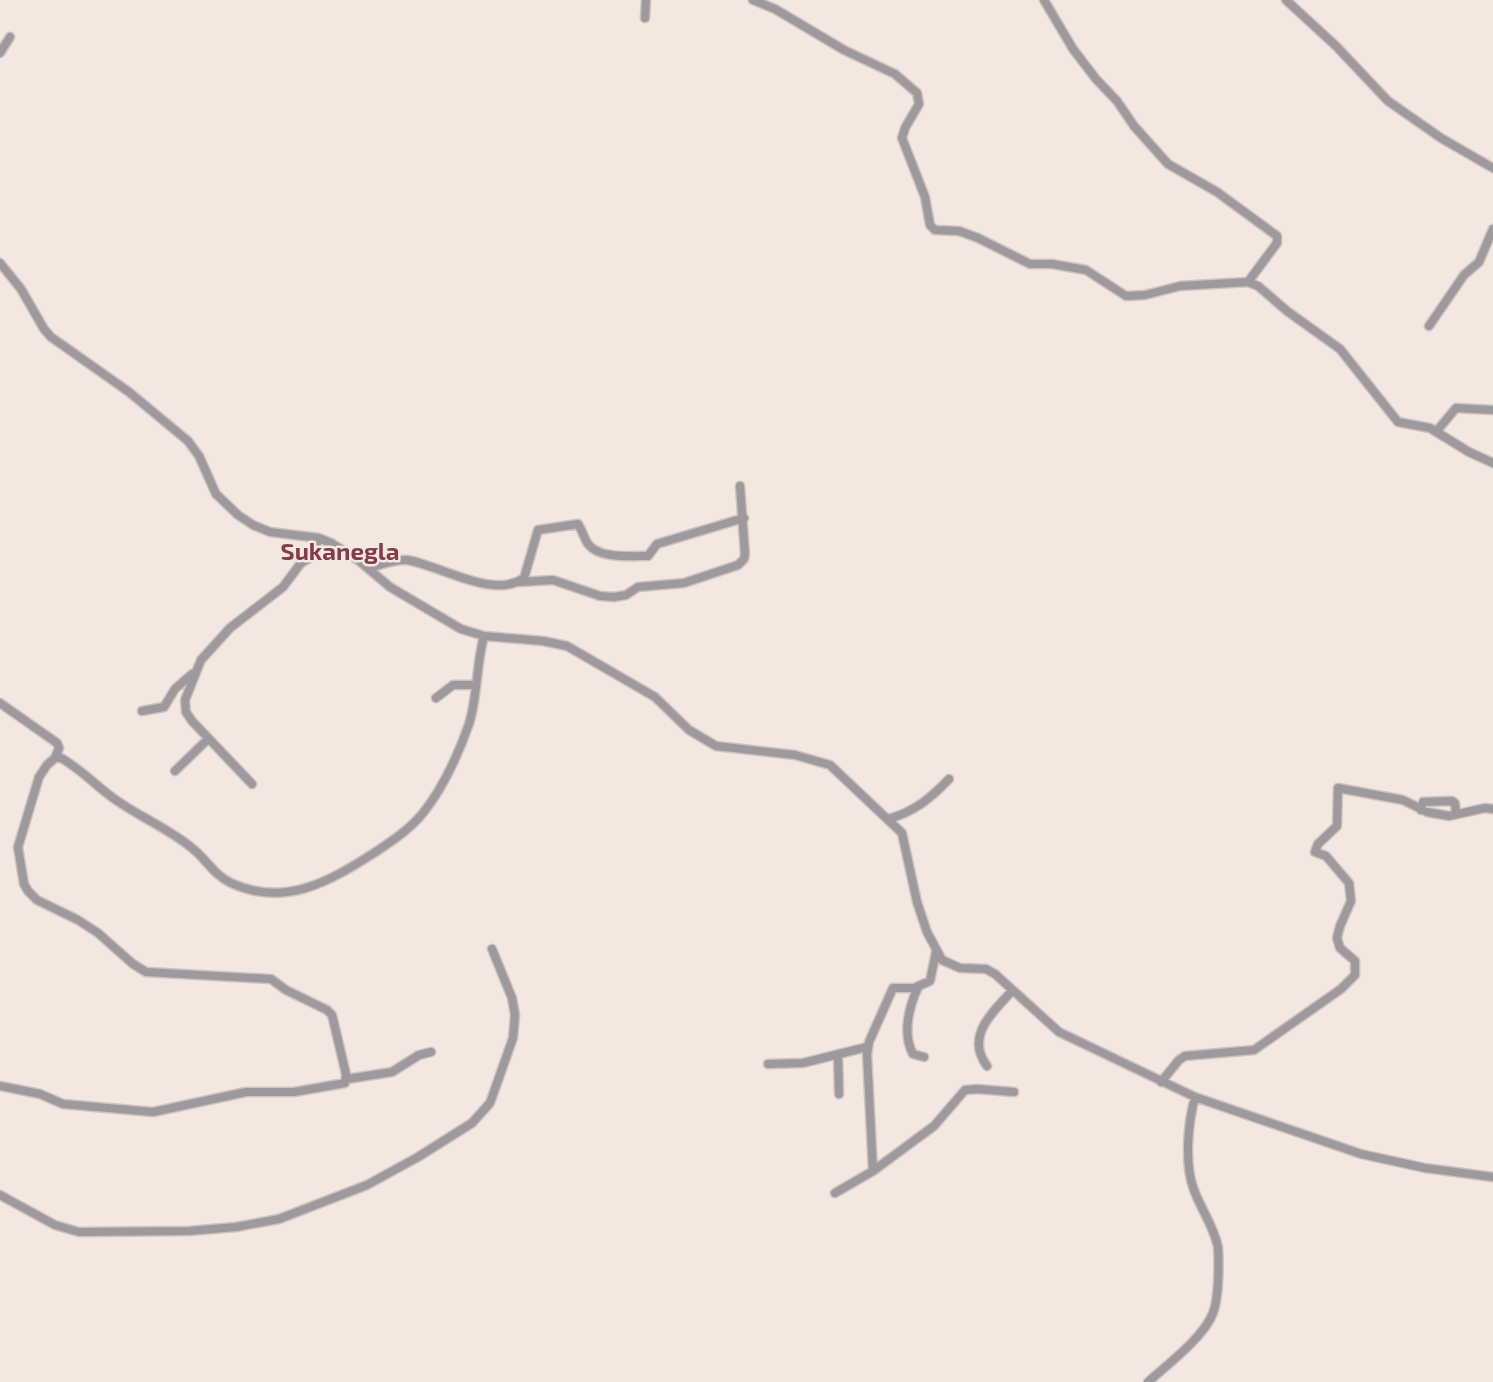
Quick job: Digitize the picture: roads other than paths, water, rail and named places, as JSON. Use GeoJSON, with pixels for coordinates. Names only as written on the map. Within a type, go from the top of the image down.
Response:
{"type":"FeatureCollection","features":[{"type":"Feature","properties":{"kind":"street"},"geometry":{"type":"LineString","coordinates":[[645,18],[646,0]]}},
{"type":"Feature","properties":{"kind":"street"},"geometry":{"type":"LineString","coordinates":[[753,0],[775,9],[844,50],[895,74],[917,93],[919,104],[902,138],[925,197],[930,225],[935,230],[959,231],[1030,264],[1080,268],[1124,296],[1145,295],[1180,286],[1248,282],[1258,286],[1287,311],[1340,349],[1398,422],[1427,427],[1493,463]]}},
{"type":"Feature","properties":{"kind":"street"},"geometry":{"type":"LineString","coordinates":[[1045,0],[1073,48],[1096,79],[1168,164],[1217,192],[1277,236],[1277,243],[1248,282]]}},
{"type":"Feature","properties":{"kind":"street"},"geometry":{"type":"LineString","coordinates":[[1286,0],[1336,46],[1388,101],[1441,138],[1493,168]]}},
{"type":"Feature","properties":{"kind":"street"},"geometry":{"type":"LineString","coordinates":[[0,53],[10,37]]}},
{"type":"Feature","properties":{"kind":"street"},"geometry":{"type":"LineString","coordinates":[[1429,326],[1464,275],[1481,258],[1493,229]]}},
{"type":"Feature","properties":{"kind":"street"},"geometry":{"type":"LineString","coordinates":[[0,263],[21,289],[51,337],[130,392],[188,441],[199,456],[216,494],[237,515],[270,532],[319,538],[331,543],[369,568],[390,587],[461,629],[484,636],[568,646],[655,697],[689,730],[716,746],[795,755],[830,765],[888,819],[904,838],[917,902],[936,953],[951,966],[986,969],[1059,1032],[1195,1097],[1361,1154],[1425,1168],[1493,1177]]}},
{"type":"Feature","properties":{"kind":"street"},"geometry":{"type":"LineString","coordinates":[[1436,432],[1456,408],[1493,410]]}},
{"type":"Feature","properties":{"kind":"street"},"geometry":{"type":"LineString","coordinates":[[369,568],[404,560],[487,584],[553,580],[606,597],[626,595],[638,587],[684,583],[742,562],[745,554],[740,486]]}},
{"type":"Feature","properties":{"kind":"street"},"geometry":{"type":"LineString","coordinates":[[519,582],[524,578],[538,530],[578,524],[595,551],[643,556],[650,554],[657,544],[744,518]]}},
{"type":"Feature","properties":{"kind":"street"},"geometry":{"type":"LineString","coordinates":[[252,784],[186,712],[185,700],[194,673],[203,657],[230,628],[280,590],[301,563],[310,559],[319,538]]}},
{"type":"Feature","properties":{"kind":"street"},"geometry":{"type":"LineString","coordinates":[[55,758],[66,761],[117,801],[191,847],[208,866],[229,882],[249,890],[273,893],[303,889],[339,876],[405,832],[423,813],[451,768],[469,723],[484,636]]}},
{"type":"Feature","properties":{"kind":"street"},"geometry":{"type":"LineString","coordinates":[[142,711],[164,707],[175,689],[194,673]]}},
{"type":"Feature","properties":{"kind":"street"},"geometry":{"type":"LineString","coordinates":[[436,698],[453,685],[476,685]]}},
{"type":"Feature","properties":{"kind":"street"},"geometry":{"type":"LineString","coordinates":[[0,703],[57,743],[59,748],[55,758],[40,777],[18,847],[22,876],[28,891],[43,904],[78,920],[98,933],[146,972],[268,977],[286,990],[327,1010],[333,1019],[346,1079]]}},
{"type":"Feature","properties":{"kind":"street"},"geometry":{"type":"LineString","coordinates":[[175,771],[208,739]]}},
{"type":"Feature","properties":{"kind":"street"},"geometry":{"type":"LineString","coordinates":[[888,819],[908,813],[929,800],[949,779]]}},
{"type":"Feature","properties":{"kind":"street"},"geometry":{"type":"LineString","coordinates":[[1161,1082],[1185,1056],[1254,1050],[1341,989],[1355,975],[1355,961],[1340,948],[1337,938],[1350,901],[1349,883],[1326,856],[1315,852],[1318,844],[1337,826],[1338,788],[1403,800],[1421,810],[1449,816],[1493,809]]}},
{"type":"Feature","properties":{"kind":"street"},"geometry":{"type":"LineString","coordinates":[[1421,810],[1423,802],[1452,801],[1455,803],[1456,814]]}},
{"type":"Feature","properties":{"kind":"street"},"geometry":{"type":"LineString","coordinates":[[0,1195],[55,1225],[79,1231],[190,1231],[236,1227],[279,1219],[367,1185],[472,1123],[490,1103],[513,1038],[514,1015],[512,998],[492,949]]}},
{"type":"Feature","properties":{"kind":"street"},"geometry":{"type":"LineString","coordinates":[[873,1171],[867,1047],[893,988],[918,987],[931,979],[936,953]]}},
{"type":"Feature","properties":{"kind":"street"},"geometry":{"type":"LineString","coordinates":[[918,987],[910,1004],[907,1038],[913,1054],[924,1057]]}},
{"type":"Feature","properties":{"kind":"street"},"geometry":{"type":"LineString","coordinates":[[987,1066],[978,1051],[981,1030],[992,1013],[1012,992]]}},
{"type":"Feature","properties":{"kind":"street"},"geometry":{"type":"LineString","coordinates":[[768,1064],[803,1063],[867,1047]]}},
{"type":"Feature","properties":{"kind":"street"},"geometry":{"type":"LineString","coordinates":[[0,1086],[40,1094],[63,1104],[153,1112],[246,1092],[294,1092],[341,1085],[346,1079],[392,1072],[419,1055],[431,1052]]}},
{"type":"Feature","properties":{"kind":"street"},"geometry":{"type":"LineString","coordinates":[[838,1054],[839,1094]]}},
{"type":"Feature","properties":{"kind":"street"},"geometry":{"type":"LineString","coordinates":[[835,1193],[873,1171],[941,1119],[965,1090],[977,1088],[1014,1092]]}},
{"type":"Feature","properties":{"kind":"street"},"geometry":{"type":"LineString","coordinates":[[1148,1382],[1185,1350],[1209,1321],[1214,1307],[1218,1247],[1195,1193],[1191,1176],[1189,1127],[1195,1097]]}},
{"type":"Feature","properties":{"kind":"district","name":"Sukanegla"},"geometry":{"type":"Point","coordinates":[340,552]}}]}
